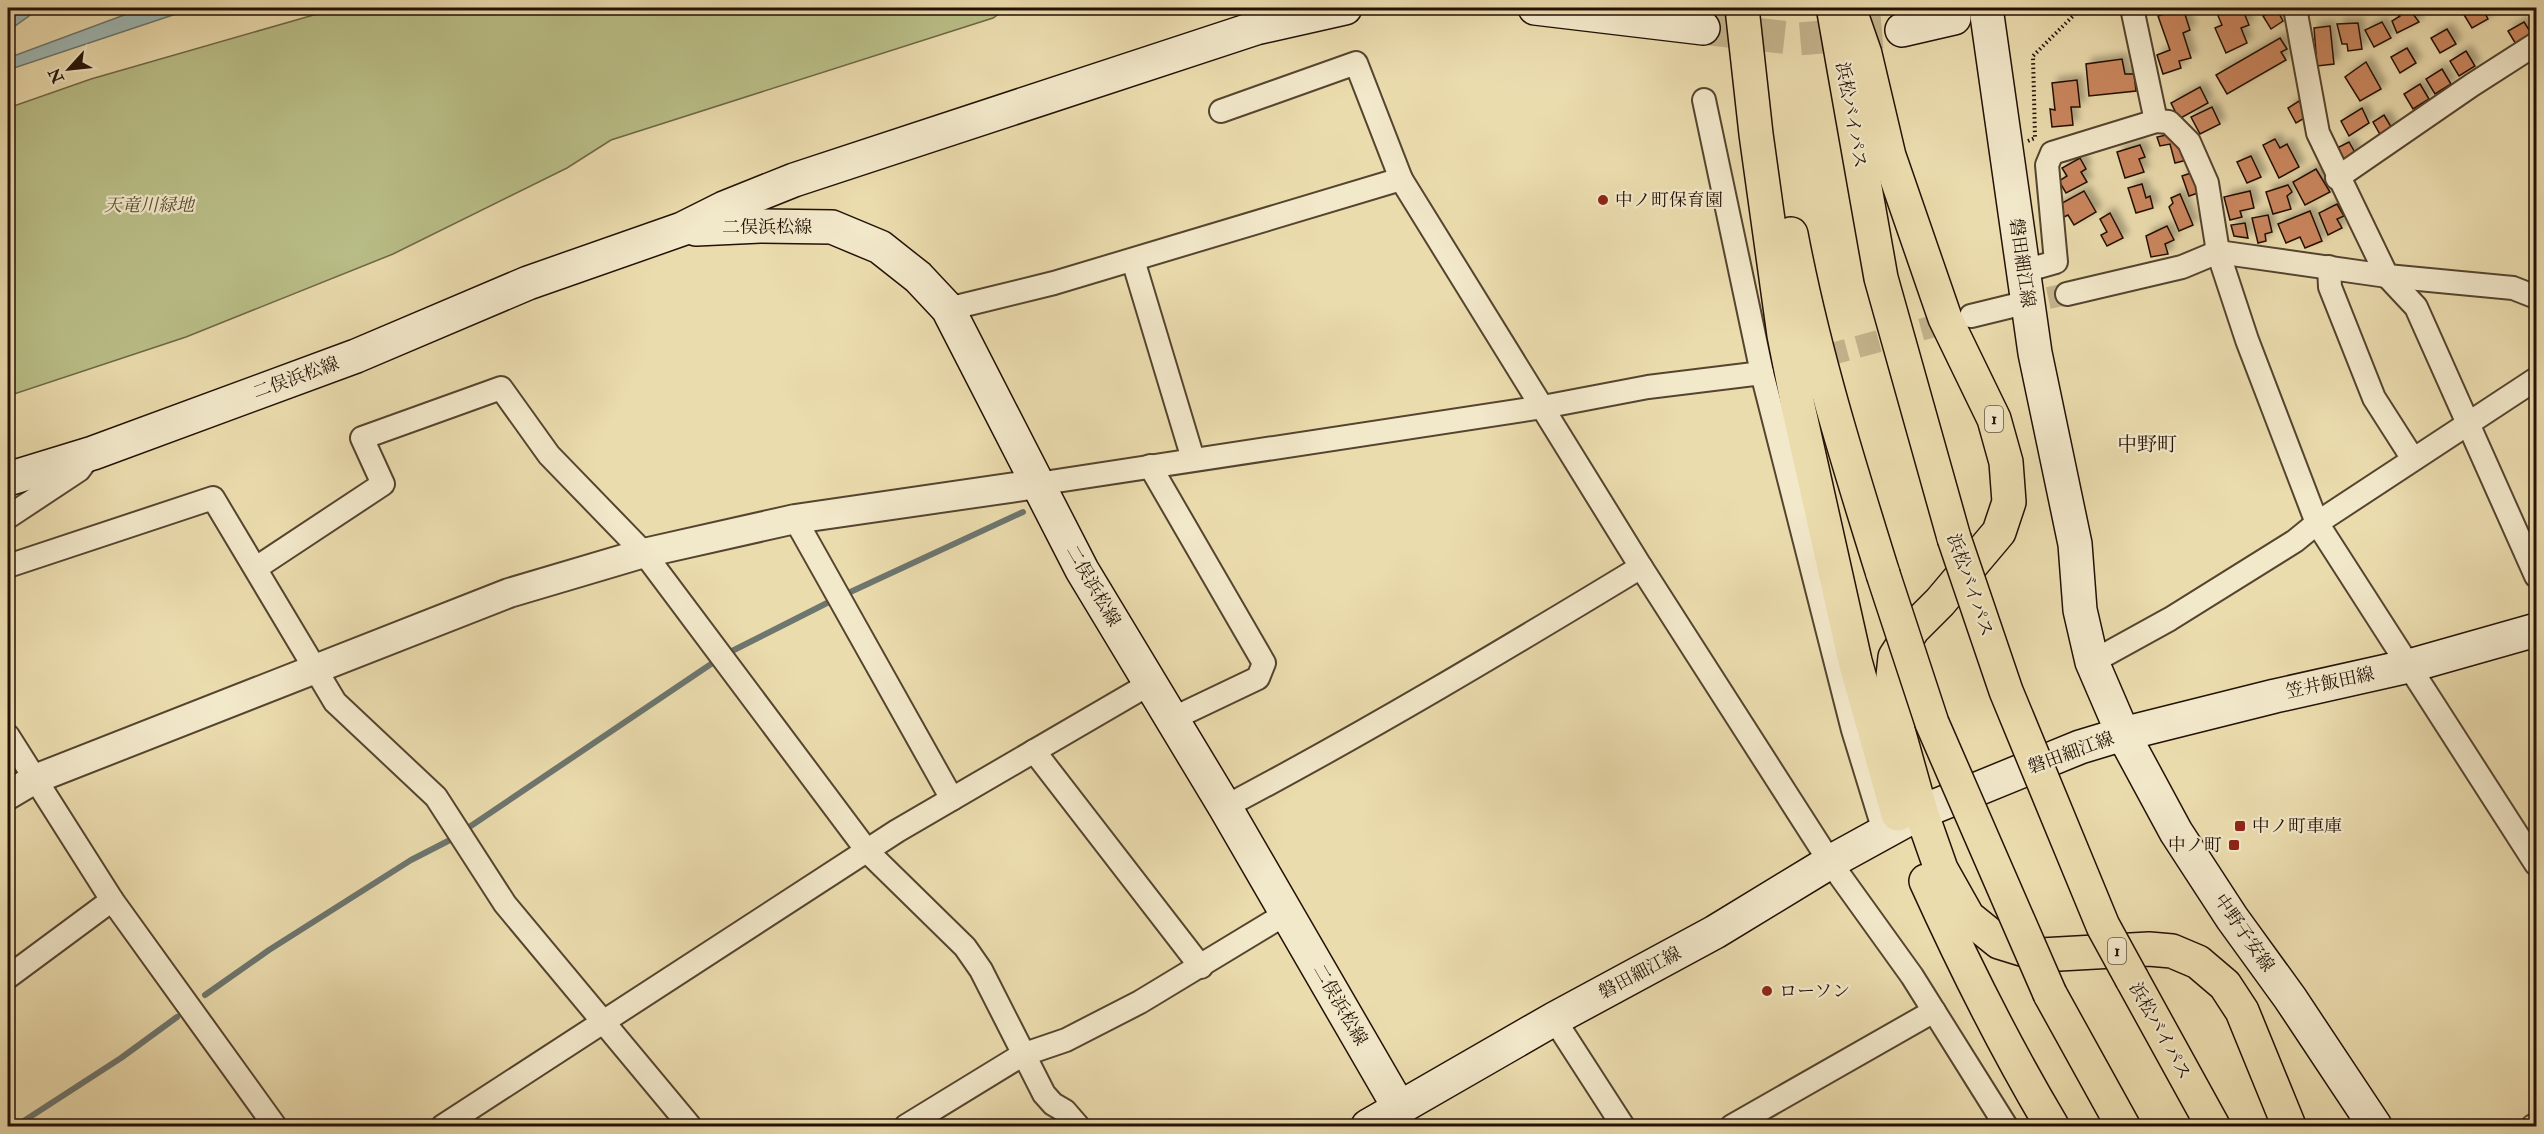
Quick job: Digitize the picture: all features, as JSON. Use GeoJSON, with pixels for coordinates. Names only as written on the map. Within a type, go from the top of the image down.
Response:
{"type":"FeatureCollection","features":[{"type":"Feature","properties":{"kind":"highway","name":"1"},"geometry":{"type":"LineString","coordinates":[[1742,8],[1767,217],[1784,335],[1855,662],[1902,822],[1977,991],[2052,1126]]}},
{"type":"Feature","properties":{"kind":"highway"},"geometry":{"type":"LineString","coordinates":[[1749,8],[1803,296],[1837,427],[1932,723],[2050,994],[2123,1126]]}},
{"type":"Feature","properties":{"kind":"highway","name":"浜松バイパス"},"geometry":{"type":"LineString","coordinates":[[1833,8],[1881,279],[1954,537],[2006,691],[2103,926],[2213,1126]]}},
{"type":"Feature","properties":{"kind":"highway","name":"1"},"geometry":{"type":"LineString","coordinates":[[1849,8],[1865,54],[1889,156],[1945,318],[1994,419],[2006,462],[2009,502],[1999,532],[1940,602],[1913,629],[1895,657],[1892,686],[1898,730],[1902,822],[1941,869],[1968,917],[1999,942],[2041,955],[2149,949],[2172,951],[2198,962],[2225,985],[2242,1011],[2289,1126]]}},
{"type":"Feature","properties":{"kind":"main road","name":"二俣浜松線"},"geometry":{"type":"LineString","coordinates":[[8,478],[93,453],[356,356],[528,283],[682,229],[724,208],[805,176],[1256,27],[1345,8]]}},
{"type":"Feature","properties":{"kind":"main road"},"geometry":{"type":"LineString","coordinates":[[1535,8],[1703,28]]}},
{"type":"Feature","properties":{"kind":"main road","name":"磐田細江線"},"geometry":{"type":"LineString","coordinates":[[1368,1126],[1405,1118],[1554,1019],[1715,932],[1830,862],[1902,822],[2080,747],[2123,734],[2092,662],[2080,610],[2075,544],[2035,353],[1986,8]]}},
{"type":"Feature","properties":{"kind":"main road"},"geometry":{"type":"LineString","coordinates":[[1902,30],[1954,18]]}},
{"type":"Feature","properties":{"kind":"main road","name":"二俣浜松線"},"geometry":{"type":"LineString","coordinates":[[682,229],[760,226],[832,227],[880,247],[918,278],[948,309],[1082,570],[1225,807],[1405,1118]]}},
{"type":"Feature","properties":{"kind":"main road","name":"笠井飯田線"},"geometry":{"type":"LineString","coordinates":[[2123,734],[2275,696],[2409,666],[2536,630]]}},
{"type":"Feature","properties":{"kind":"main road","name":"中野子安線"},"geometry":{"type":"LineString","coordinates":[[2123,734],[2176,832],[2375,1126]]}},
{"type":"Feature","properties":{"kind":"street"},"geometry":{"type":"LineString","coordinates":[[2132,8],[2156,121]]}},
{"type":"Feature","properties":{"kind":"street"},"geometry":{"type":"LineString","coordinates":[[2295,8],[2318,134],[2337,178],[2387,276],[2416,308],[2536,576]]}},
{"type":"Feature","properties":{"kind":"street"},"geometry":{"type":"LineString","coordinates":[[2337,178],[2536,44]]}},
{"type":"Feature","properties":{"kind":"street"},"geometry":{"type":"LineString","coordinates":[[1221,111],[1356,63],[1401,179],[1641,567],[1830,862],[1912,976],[2003,1125]]}},
{"type":"Feature","properties":{"kind":"street"},"geometry":{"type":"LineString","coordinates":[[1704,99],[1762,373],[1853,730],[1902,822]]}},
{"type":"Feature","properties":{"kind":"street"},"geometry":{"type":"LineString","coordinates":[[2024,272],[2056,262],[2047,165],[2052,153],[2156,121],[2169,122],[2189,142],[2207,183],[2218,252],[2247,340],[2318,522],[2536,864]]}},
{"type":"Feature","properties":{"kind":"street"},"geometry":{"type":"LineString","coordinates":[[948,309],[1054,283],[1401,179]]}},
{"type":"Feature","properties":{"kind":"street"},"geometry":{"type":"LineString","coordinates":[[2067,294],[2182,267],[2218,252],[2387,276],[2513,288],[2536,297]]}},
{"type":"Feature","properties":{"kind":"street"},"geometry":{"type":"LineString","coordinates":[[1132,260],[1192,459]]}},
{"type":"Feature","properties":{"kind":"street"},"geometry":{"type":"LineString","coordinates":[[2329,267],[2330,287],[2374,398],[2414,459]]}},
{"type":"Feature","properties":{"kind":"street"},"geometry":{"type":"LineString","coordinates":[[1971,316],[2016,305]]}},
{"type":"Feature","properties":{"kind":"street"},"geometry":{"type":"LineString","coordinates":[[8,795],[35,779],[509,593],[644,553],[795,519],[1543,407],[1648,387],[1762,373]]}},
{"type":"Feature","properties":{"kind":"street"},"geometry":{"type":"LineString","coordinates":[[2092,662],[2170,619],[2295,541],[2318,522],[2536,379]]}},
{"type":"Feature","properties":{"kind":"street"},"geometry":{"type":"LineString","coordinates":[[256,568],[383,484],[362,438],[501,388],[549,455],[644,553],[868,852],[965,947],[981,970],[1044,1094],[1053,1104],[1065,1111],[1078,1126]]}},
{"type":"Feature","properties":{"kind":"street"},"geometry":{"type":"LineString","coordinates":[[8,517],[79,470],[93,453]]}},
{"type":"Feature","properties":{"kind":"street"},"geometry":{"type":"LineString","coordinates":[[1150,466],[1264,663],[1258,678],[1172,719]]}},
{"type":"Feature","properties":{"kind":"street"},"geometry":{"type":"LineString","coordinates":[[8,566],[213,498],[334,702],[436,797],[505,904],[690,1126]]}},
{"type":"Feature","properties":{"kind":"street"},"geometry":{"type":"LineString","coordinates":[[795,519],[952,799]]}},
{"type":"Feature","properties":{"kind":"street"},"geometry":{"type":"LineString","coordinates":[[1225,807],[1318,758],[1452,681],[1641,567]]}},
{"type":"Feature","properties":{"kind":"street"},"geometry":{"type":"LineString","coordinates":[[443,1126],[952,799],[1151,683]]}},
{"type":"Feature","properties":{"kind":"street"},"geometry":{"type":"LineString","coordinates":[[8,736],[112,900],[275,1126]]}},
{"type":"Feature","properties":{"kind":"street"},"geometry":{"type":"LineString","coordinates":[[1035,751],[1201,967]]}},
{"type":"Feature","properties":{"kind":"street"},"geometry":{"type":"LineString","coordinates":[[8,977],[112,900]]}},
{"type":"Feature","properties":{"kind":"street"},"geometry":{"type":"LineString","coordinates":[[906,1126],[1022,1054],[1066,1040],[1140,1002],[1287,913]]}},
{"type":"Feature","properties":{"kind":"street"},"geometry":{"type":"LineString","coordinates":[[1732,1126],[1934,1011]]}},
{"type":"Feature","properties":{"kind":"street"},"geometry":{"type":"LineString","coordinates":[[1554,1019],[1623,1126]]}},
{"type":"Feature","properties":{"kind":"path"},"geometry":{"type":"LineString","coordinates":[[2007,150],[2035,138],[2033,56],[2078,11]]}},
{"type":"Feature","properties":{"kind":"green space","name":"天竜川緑地"},"geometry":{"type":"Polygon","coordinates":[[[338,8],[1007,8],[993,18],[611,140],[567,168],[393,254],[186,337],[8,396],[8,108],[91,79],[338,8]]]}},
{"type":"Feature","properties":{"kind":"water"},"geometry":{"type":"Polygon","coordinates":[[[8,8],[40,8],[8,31],[8,8]]]}},
{"type":"Feature","properties":{"kind":"water"},"geometry":{"type":"Polygon","coordinates":[[[143,8],[194,8],[8,70],[8,58],[143,8]]]}},
{"type":"Feature","properties":{"kind":"building"},"geometry":{"type":"Polygon","coordinates":[[[2183,8],[2190,30],[2183,33],[2191,58],[2179,61],[2181,68],[2163,74],[2157,55],[2170,50],[2158,16],[2183,8]]]}},
{"type":"Feature","properties":{"kind":"building"},"geometry":{"type":"Polygon","coordinates":[[[2225,8],[2242,8],[2249,25],[2241,28],[2247,43],[2226,53],[2215,28],[2222,25],[2216,11],[2225,8]]]}},
{"type":"Feature","properties":{"kind":"building"},"geometry":{"type":"Polygon","coordinates":[[[2276,8],[2283,21],[2271,29],[2263,16],[2276,8]]]}},
{"type":"Feature","properties":{"kind":"building"},"geometry":{"type":"Polygon","coordinates":[[[2394,8],[2416,8],[2419,12],[2413,14],[2419,22],[2397,33],[2392,21],[2400,16],[2394,8]]]}},
{"type":"Feature","properties":{"kind":"building"},"geometry":{"type":"Polygon","coordinates":[[[2473,8],[2482,8],[2488,19],[2472,28],[2463,13],[2473,8]]]}},
{"type":"Feature","properties":{"kind":"building"},"geometry":{"type":"Polygon","coordinates":[[[2382,22],[2391,38],[2374,47],[2365,30],[2382,22]]]}},
{"type":"Feature","properties":{"kind":"building"},"geometry":{"type":"Polygon","coordinates":[[[2524,22],[2533,36],[2517,46],[2508,31],[2524,22]]]}},
{"type":"Feature","properties":{"kind":"building"},"geometry":{"type":"Polygon","coordinates":[[[2358,23],[2362,49],[2348,51],[2347,44],[2342,44],[2337,24],[2358,23]]]}},
{"type":"Feature","properties":{"kind":"building"},"geometry":{"type":"Polygon","coordinates":[[[2330,26],[2334,64],[2317,66],[2314,28],[2330,26]]]}},
{"type":"Feature","properties":{"kind":"building"},"geometry":{"type":"Polygon","coordinates":[[[2447,29],[2456,44],[2440,53],[2431,38],[2447,29]]]}},
{"type":"Feature","properties":{"kind":"building"},"geometry":{"type":"Polygon","coordinates":[[[2280,38],[2287,49],[2281,52],[2286,60],[2227,94],[2216,75],[2280,38]]]}},
{"type":"Feature","properties":{"kind":"building"},"geometry":{"type":"Polygon","coordinates":[[[2407,48],[2416,63],[2400,73],[2391,57],[2407,48]]]}},
{"type":"Feature","properties":{"kind":"building"},"geometry":{"type":"Polygon","coordinates":[[[2466,51],[2475,66],[2459,76],[2450,61],[2466,51]]]}},
{"type":"Feature","properties":{"kind":"building"},"geometry":{"type":"Polygon","coordinates":[[[2122,59],[2125,74],[2134,74],[2136,91],[2089,96],[2086,64],[2122,59]]]}},
{"type":"Feature","properties":{"kind":"building"},"geometry":{"type":"Polygon","coordinates":[[[2366,62],[2381,89],[2360,101],[2345,77],[2366,62]]]}},
{"type":"Feature","properties":{"kind":"building"},"geometry":{"type":"Polygon","coordinates":[[[2442,69],[2451,84],[2435,94],[2426,79],[2442,69]]]}},
{"type":"Feature","properties":{"kind":"building"},"geometry":{"type":"Polygon","coordinates":[[[2077,80],[2080,107],[2071,107],[2073,125],[2052,127],[2050,109],[2055,110],[2052,83],[2077,80]]]}},
{"type":"Feature","properties":{"kind":"building"},"geometry":{"type":"Polygon","coordinates":[[[2420,84],[2429,99],[2413,109],[2404,94],[2420,84]]]}},
{"type":"Feature","properties":{"kind":"building"},"geometry":{"type":"Polygon","coordinates":[[[2200,87],[2208,103],[2179,119],[2171,103],[2200,87]]]}},
{"type":"Feature","properties":{"kind":"building"},"geometry":{"type":"Polygon","coordinates":[[[2299,101],[2308,116],[2296,123],[2288,108],[2299,101]]]}},
{"type":"Feature","properties":{"kind":"building"},"geometry":{"type":"Polygon","coordinates":[[[2212,107],[2220,124],[2200,134],[2191,117],[2212,107]]]}},
{"type":"Feature","properties":{"kind":"building"},"geometry":{"type":"Polygon","coordinates":[[[2362,108],[2369,123],[2349,136],[2341,121],[2362,108]]]}},
{"type":"Feature","properties":{"kind":"building"},"geometry":{"type":"Polygon","coordinates":[[[2384,115],[2393,130],[2381,136],[2373,122],[2384,115]]]}},
{"type":"Feature","properties":{"kind":"building"},"geometry":{"type":"Polygon","coordinates":[[[2171,134],[2187,160],[2175,163],[2170,144],[2160,146],[2157,137],[2171,134]]]}},
{"type":"Feature","properties":{"kind":"building"},"geometry":{"type":"Polygon","coordinates":[[[2275,139],[2280,148],[2287,144],[2299,167],[2279,178],[2263,145],[2275,139]]]}},
{"type":"Feature","properties":{"kind":"building"},"geometry":{"type":"Polygon","coordinates":[[[2349,142],[2357,156],[2346,163],[2337,148],[2349,142]]]}},
{"type":"Feature","properties":{"kind":"building"},"geometry":{"type":"Polygon","coordinates":[[[2140,145],[2145,157],[2139,159],[2144,172],[2125,178],[2117,152],[2140,145]]]}},
{"type":"Feature","properties":{"kind":"building"},"geometry":{"type":"Polygon","coordinates":[[[2251,156],[2261,177],[2247,183],[2237,162],[2251,156]]]}},
{"type":"Feature","properties":{"kind":"building"},"geometry":{"type":"Polygon","coordinates":[[[2080,158],[2086,169],[2081,172],[2087,182],[2066,193],[2059,181],[2067,176],[2062,168],[2080,158]]]}},
{"type":"Feature","properties":{"kind":"building"},"geometry":{"type":"Polygon","coordinates":[[[2316,169],[2330,192],[2305,205],[2293,182],[2316,169]]]}},
{"type":"Feature","properties":{"kind":"building"},"geometry":{"type":"Polygon","coordinates":[[[2194,172],[2201,192],[2189,196],[2182,176],[2194,172]]]}},
{"type":"Feature","properties":{"kind":"building"},"geometry":{"type":"Polygon","coordinates":[[[2142,184],[2146,198],[2150,196],[2153,208],[2136,213],[2128,188],[2142,184]]]}},
{"type":"Feature","properties":{"kind":"building"},"geometry":{"type":"Polygon","coordinates":[[[2288,185],[2292,192],[2287,196],[2291,209],[2273,214],[2266,192],[2288,185]]]}},
{"type":"Feature","properties":{"kind":"building"},"geometry":{"type":"Polygon","coordinates":[[[2084,191],[2096,212],[2074,225],[2068,215],[2062,218],[2055,207],[2084,191]]]}},
{"type":"Feature","properties":{"kind":"building"},"geometry":{"type":"Polygon","coordinates":[[[2250,191],[2254,208],[2240,211],[2242,217],[2230,220],[2224,197],[2250,191]]]}},
{"type":"Feature","properties":{"kind":"building"},"geometry":{"type":"Polygon","coordinates":[[[2180,194],[2193,225],[2179,231],[2169,207],[2173,203],[2171,198],[2180,194]]]}},
{"type":"Feature","properties":{"kind":"building"},"geometry":{"type":"Polygon","coordinates":[[[2337,204],[2344,216],[2337,219],[2342,228],[2328,235],[2319,213],[2337,204]]]}},
{"type":"Feature","properties":{"kind":"building"},"geometry":{"type":"Polygon","coordinates":[[[2310,211],[2322,241],[2305,248],[2300,237],[2286,243],[2278,224],[2310,211]]]}},
{"type":"Feature","properties":{"kind":"building"},"geometry":{"type":"Polygon","coordinates":[[[2110,213],[2123,238],[2107,246],[2101,235],[2107,232],[2100,219],[2110,213]]]}},
{"type":"Feature","properties":{"kind":"building"},"geometry":{"type":"Polygon","coordinates":[[[2268,215],[2272,232],[2265,234],[2266,241],[2258,243],[2252,218],[2268,215]]]}},
{"type":"Feature","properties":{"kind":"building"},"geometry":{"type":"Polygon","coordinates":[[[2245,223],[2248,238],[2234,236],[2231,225],[2245,223]]]}},
{"type":"Feature","properties":{"kind":"building"},"geometry":{"type":"Polygon","coordinates":[[[2167,226],[2174,240],[2165,244],[2168,254],[2151,257],[2146,236],[2167,226]]]}},
{"type":"Feature","properties":{"kind":"waterway"},"geometry":{"type":"LineString","coordinates":[[846,594],[1023,512]]}},
{"type":"Feature","properties":{"kind":"waterway"},"geometry":{"type":"LineString","coordinates":[[728,653],[829,602]]}},
{"type":"Feature","properties":{"kind":"waterway"},"geometry":{"type":"LineString","coordinates":[[205,995],[269,950],[411,860],[450,840],[717,660]]}},
{"type":"Feature","properties":{"kind":"waterway"},"geometry":{"type":"LineString","coordinates":[[16,1126],[121,1058],[177,1017]]}},
{"type":"Feature","properties":{"kind":"tunnel"},"geometry":{"type":"LineString","coordinates":[[1703,28],[1799,39],[1902,30]]}},
{"type":"Feature","properties":{"kind":"tunnel"},"geometry":{"type":"LineString","coordinates":[[2016,305],[2067,294]]}},
{"type":"Feature","properties":{"kind":"tunnel"},"geometry":{"type":"LineString","coordinates":[[1762,373],[1960,319]]}},
{"type":"Feature","properties":{"kind":"place","name":"中ノ町保育園"},"geometry":{"type":"Point","coordinates":[1603,200]}},
{"type":"Feature","properties":{"kind":"place","name":"中ノ町車庫"},"geometry":{"type":"Point","coordinates":[2240,826]}},
{"type":"Feature","properties":{"kind":"place","name":"中ノ町"},"geometry":{"type":"Point","coordinates":[2234,845]}},
{"type":"Feature","properties":{"kind":"place","name":"ローソン"},"geometry":{"type":"Point","coordinates":[1767,991]}},
{"type":"Feature","properties":{"kind":"district","name":"中野町"},"geometry":{"type":"Point","coordinates":[2147,444]}}]}
